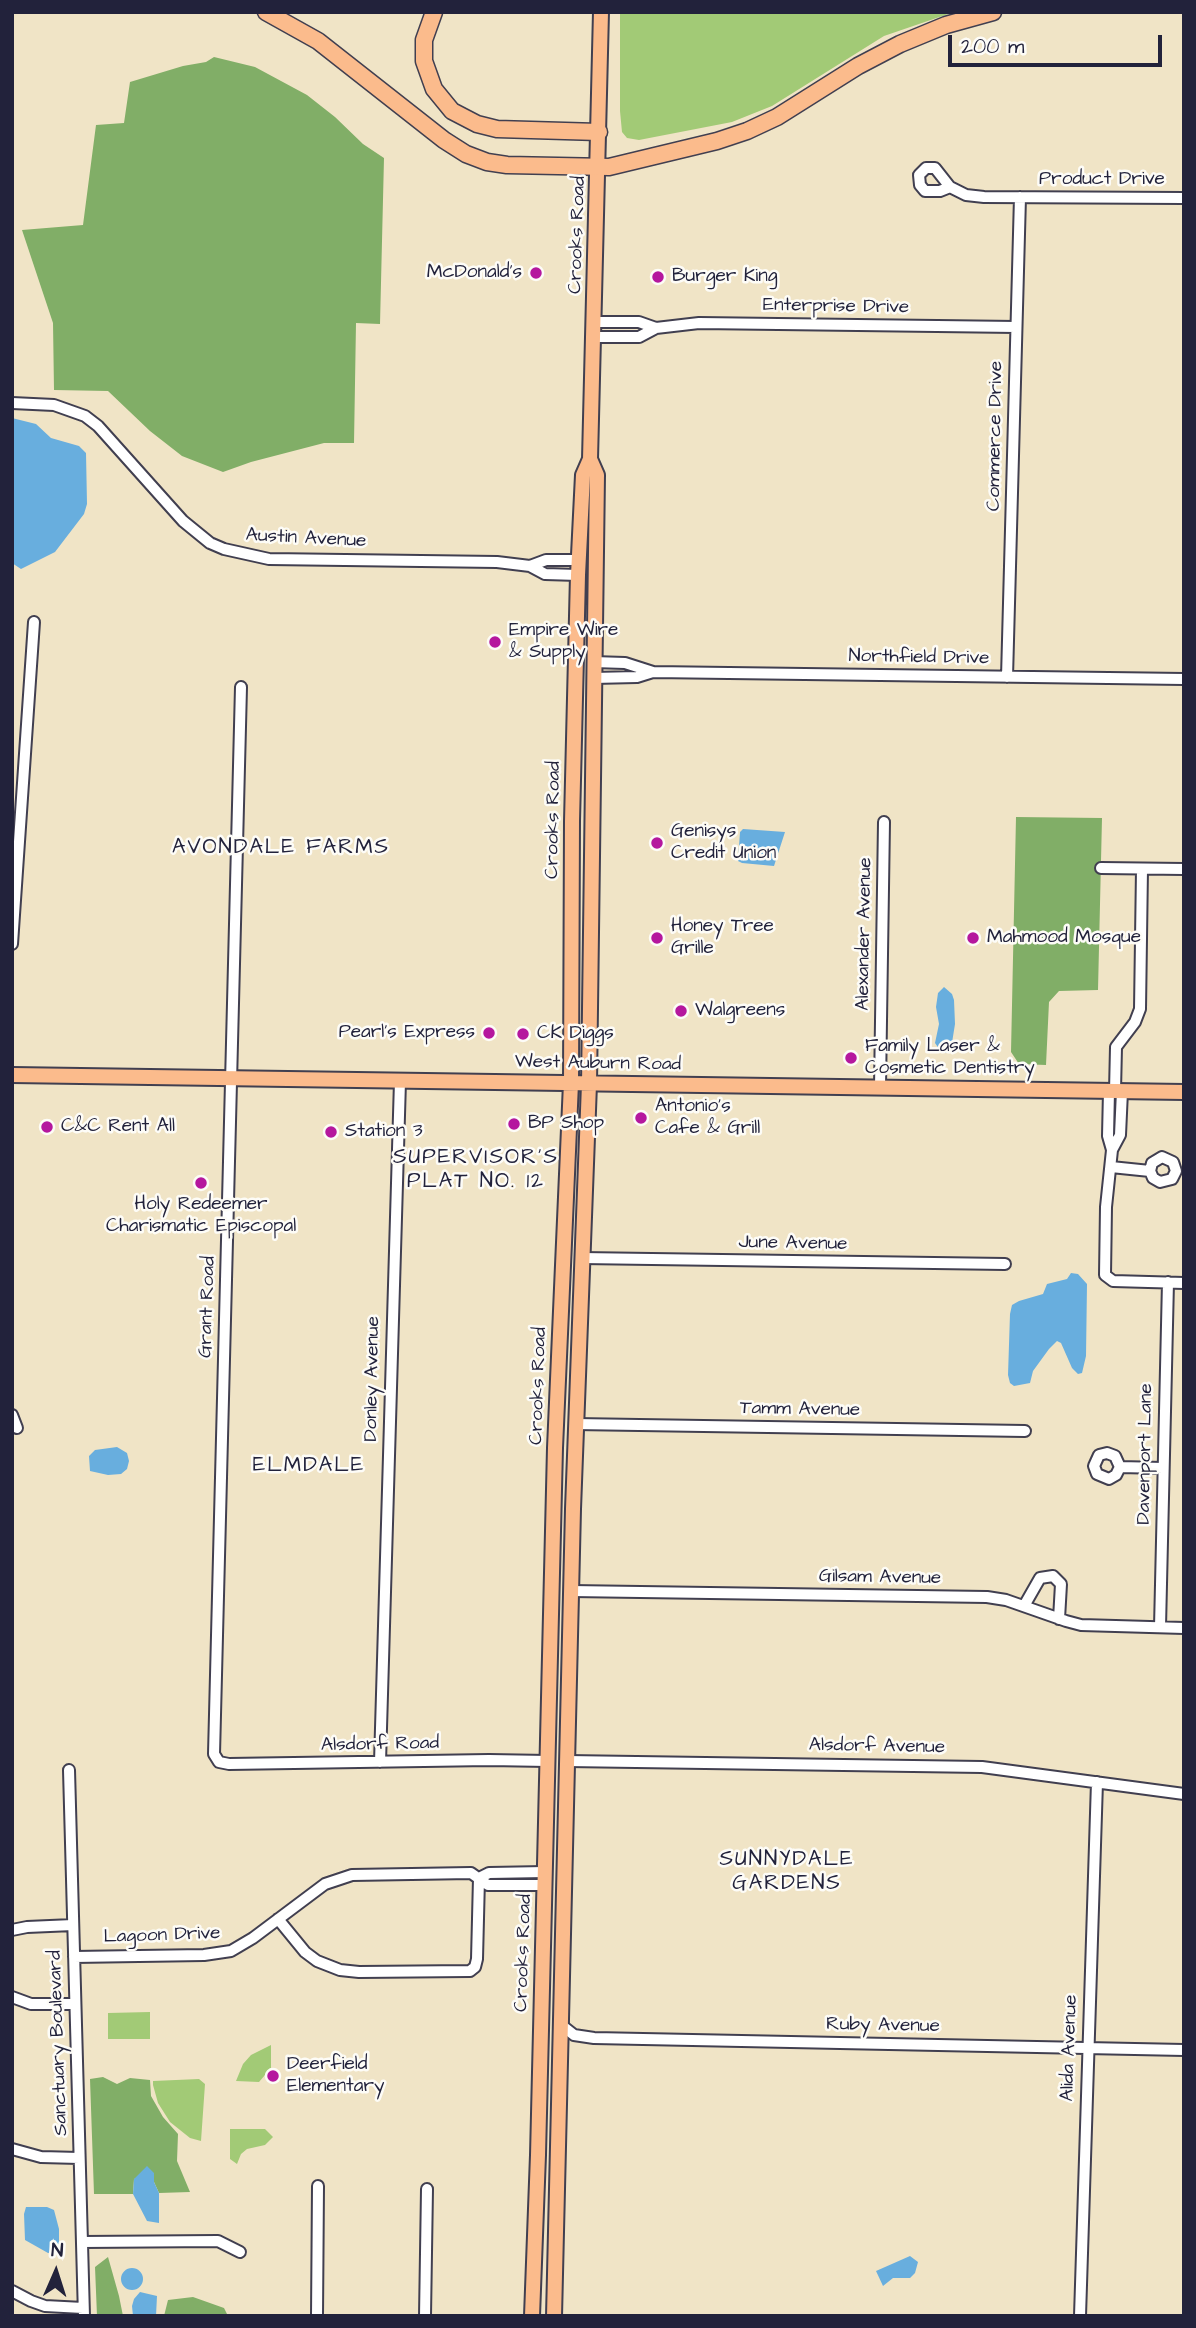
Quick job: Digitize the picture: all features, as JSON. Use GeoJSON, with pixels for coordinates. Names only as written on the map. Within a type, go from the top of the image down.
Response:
{"type":"FeatureCollection","features":[{"type":"Feature","properties":{"kind":"highway"},"geometry":{"type":"LineString","coordinates":[[266,12],[318,41],[444,140],[466,154],[487,162],[508,165],[599,167],[617,167],[747,131],[777,117],[858,66],[900,44],[946,25],[993,12]]}},
{"type":"Feature","properties":{"kind":"highway"},"geometry":{"type":"LineString","coordinates":[[434,12],[424,40],[424,61],[434,89],[452,111],[477,124],[497,129],[600,132]]}},
{"type":"Feature","properties":{"kind":"main road","name":"Crooks Road"},"geometry":{"type":"LineString","coordinates":[[532,2316],[552,1582],[570,1083],[578,575],[583,475],[590,459],[601,12]]}},
{"type":"Feature","properties":{"kind":"main road","name":"Crooks Road"},"geometry":{"type":"LineString","coordinates":[[554,2316],[571,1591],[589,1084],[597,475],[590,459]]}},
{"type":"Feature","properties":{"kind":"main road"},"geometry":{"type":"LineString","coordinates":[[579,560],[588,563],[595,578]]}},
{"type":"Feature","properties":{"kind":"main road"},"geometry":{"type":"LineString","coordinates":[[576,661],[583,675],[593,678]]}},
{"type":"Feature","properties":{"kind":"main road"},"geometry":{"type":"LineString","coordinates":[[574,727],[587,729],[592,739]]}},
{"type":"Feature","properties":{"kind":"main road"},"geometry":{"type":"LineString","coordinates":[[572,887],[576,885],[584,888],[590,900]]}},
{"type":"Feature","properties":{"kind":"main road"},"geometry":{"type":"LineString","coordinates":[[571,1041],[579,1048],[589,1048]]}},
{"type":"Feature","properties":{"kind":"main road","name":"West Auburn Road"},"geometry":{"type":"LineString","coordinates":[[12,1074],[1184,1092]]}},
{"type":"Feature","properties":{"kind":"main road"},"geometry":{"type":"LineString","coordinates":[[569,1116],[581,1118],[587,1127]]}},
{"type":"Feature","properties":{"kind":"main road"},"geometry":{"type":"LineString","coordinates":[[564,1245],[569,1259],[577,1261],[582,1258]]}},
{"type":"Feature","properties":{"kind":"main road"},"geometry":{"type":"LineString","coordinates":[[561,1314],[573,1315],[579,1322]]}},
{"type":"Feature","properties":{"kind":"main road"},"geometry":{"type":"LineString","coordinates":[[552,1582],[558,1593],[571,1591]]}},
{"type":"Feature","properties":{"kind":"main road"},"geometry":{"type":"LineString","coordinates":[[550,1680],[561,1680],[569,1692]]}},
{"type":"Feature","properties":{"kind":"main road"},"geometry":{"type":"LineString","coordinates":[[544,1917],[550,1929],[562,1929]]}},
{"type":"Feature","properties":{"kind":"main road"},"geometry":{"type":"LineString","coordinates":[[541,2034],[554,2040],[560,2051]]}},
{"type":"Feature","properties":{"kind":"street","name":"Product Drive"},"geometry":{"type":"LineString","coordinates":[[950,187],[965,195],[1184,198]]}},
{"type":"Feature","properties":{"kind":"street","name":"Commerce Drive"},"geometry":{"type":"LineString","coordinates":[[1007,677],[1020,197]]}},
{"type":"Feature","properties":{"kind":"street","name":"Enterprise Drive"},"geometry":{"type":"LineString","coordinates":[[594,330],[639,337],[656,328],[682,324],[1016,327]]}},
{"type":"Feature","properties":{"kind":"street","name":"Austin Avenue"},"geometry":{"type":"LineString","coordinates":[[12,403],[54,405],[85,416],[98,426],[183,521],[210,543],[224,550],[269,559],[483,562],[530,566],[545,574],[578,575]]}},
{"type":"Feature","properties":{"kind":"street","name":"Austin Avenue"},"geometry":{"type":"LineString","coordinates":[[530,566],[546,560],[579,560]]}},
{"type":"Feature","properties":{"kind":"street"},"geometry":{"type":"LineString","coordinates":[[12,944],[34,622]]}},
{"type":"Feature","properties":{"kind":"street","name":"Northfield Drive"},"geometry":{"type":"LineString","coordinates":[[593,662],[625,663],[653,672],[1184,679]]}},
{"type":"Feature","properties":{"kind":"street","name":"Northfield Drive"},"geometry":{"type":"LineString","coordinates":[[593,678],[637,677],[653,672]]}},
{"type":"Feature","properties":{"kind":"street","name":"Grant Road"},"geometry":{"type":"LineString","coordinates":[[216,1759],[213,1750],[242,687]]}},
{"type":"Feature","properties":{"kind":"street","name":"Alexander Avenue"},"geometry":{"type":"LineString","coordinates":[[880,1087],[884,822]]}},
{"type":"Feature","properties":{"kind":"street"},"geometry":{"type":"LineString","coordinates":[[1101,868],[1184,869]]}},
{"type":"Feature","properties":{"kind":"street"},"geometry":{"type":"LineString","coordinates":[[1142,869],[1140,1009],[1135,1022],[1116,1047],[1115,1091],[1120,1135],[1112,1150],[1106,1207],[1107,1278],[1184,1283]]}},
{"type":"Feature","properties":{"kind":"street","name":"Donley Avenue"},"geometry":{"type":"LineString","coordinates":[[380,1762],[400,1081]]}},
{"type":"Feature","properties":{"kind":"street"},"geometry":{"type":"LineString","coordinates":[[1111,1167],[1150,1171]]}},
{"type":"Feature","properties":{"kind":"street","name":"June Avenue"},"geometry":{"type":"LineString","coordinates":[[582,1258],[1005,1264]]}},
{"type":"Feature","properties":{"kind":"street","name":"Davenport Lane"},"geometry":{"type":"LineString","coordinates":[[1160,1627],[1168,1282]]}},
{"type":"Feature","properties":{"kind":"street"},"geometry":{"type":"LineString","coordinates":[[12,1415],[17,1428]]}},
{"type":"Feature","properties":{"kind":"street","name":"Tamm Avenue"},"geometry":{"type":"LineString","coordinates":[[576,1424],[1025,1431]]}},
{"type":"Feature","properties":{"kind":"street"},"geometry":{"type":"LineString","coordinates":[[1120,1467],[1164,1468]]}},
{"type":"Feature","properties":{"kind":"street"},"geometry":{"type":"LineString","coordinates":[[1024,1606],[1040,1578],[1053,1576],[1062,1584],[1059,1619]]}},
{"type":"Feature","properties":{"kind":"street","name":"Gilsam Avenue"},"geometry":{"type":"LineString","coordinates":[[571,1591],[987,1597],[1088,1625],[1184,1628]]}},
{"type":"Feature","properties":{"kind":"street","name":"Alsdorf Road"},"geometry":{"type":"LineString","coordinates":[[216,1759],[229,1764],[548,1761]]}},
{"type":"Feature","properties":{"kind":"street","name":"Alsdorf Avenue"},"geometry":{"type":"LineString","coordinates":[[567,1761],[953,1766],[1004,1769],[1184,1794]]}},
{"type":"Feature","properties":{"kind":"street","name":"Sanctuary Boulevard"},"geometry":{"type":"LineString","coordinates":[[69,1770],[84,2312]]}},
{"type":"Feature","properties":{"kind":"street","name":"Alida Avenue"},"geometry":{"type":"LineString","coordinates":[[1080,2316],[1097,1782]]}},
{"type":"Feature","properties":{"kind":"street","name":"Lagoon Drive"},"geometry":{"type":"LineString","coordinates":[[74,1957],[220,1954],[242,1946],[325,1884],[352,1875],[471,1873],[488,1885],[545,1879]]}},
{"type":"Feature","properties":{"kind":"street"},"geometry":{"type":"LineString","coordinates":[[278,1919],[305,1952],[317,1961],[340,1970],[470,1971],[475,1967],[477,1959],[479,1878]]}},
{"type":"Feature","properties":{"kind":"street"},"geometry":{"type":"LineString","coordinates":[[12,1930],[73,1925]]}},
{"type":"Feature","properties":{"kind":"street"},"geometry":{"type":"LineString","coordinates":[[12,1997],[31,2004],[75,2004]]}},
{"type":"Feature","properties":{"kind":"street"},"geometry":{"type":"LineString","coordinates":[[560,2024],[570,2033],[583,2038]]}},
{"type":"Feature","properties":{"kind":"street"},"geometry":{"type":"LineString","coordinates":[[560,2051],[583,2038]]}},
{"type":"Feature","properties":{"kind":"street","name":"Ruby Avenue"},"geometry":{"type":"LineString","coordinates":[[583,2038],[1184,2050]]}},
{"type":"Feature","properties":{"kind":"street"},"geometry":{"type":"LineString","coordinates":[[12,2149],[41,2157],[79,2158]]}},
{"type":"Feature","properties":{"kind":"street"},"geometry":{"type":"LineString","coordinates":[[317,2316],[318,2186]]}},
{"type":"Feature","properties":{"kind":"street"},"geometry":{"type":"LineString","coordinates":[[425,2316],[427,2189]]}},
{"type":"Feature","properties":{"kind":"street"},"geometry":{"type":"LineString","coordinates":[[82,2242],[218,2241],[240,2252]]}},
{"type":"Feature","properties":{"kind":"street"},"geometry":{"type":"LineString","coordinates":[[12,2291],[46,2306],[84,2312]]}},
{"type":"Feature","properties":{"kind":"green space"},"geometry":{"type":"Polygon","coordinates":[[[620,12],[954,12],[884,36],[772,106],[732,122],[639,140],[627,138],[622,132],[620,12]]]}},
{"type":"Feature","properties":{"kind":"green space"},"geometry":{"type":"Polygon","coordinates":[[[214,57],[255,67],[307,95],[363,144],[384,158],[380,324],[356,323],[354,443],[324,443],[223,472],[182,456],[150,431],[108,391],[54,390],[53,323],[22,230],[83,225],[96,125],[124,123],[130,82],[206,62],[214,57]]]}},
{"type":"Feature","properties":{"kind":"green space"},"geometry":{"type":"Polygon","coordinates":[[[1016,817],[1102,818],[1098,990],[1059,991],[1049,1002],[1046,1065],[1019,1064],[1011,1052],[1016,817]]]}},
{"type":"Feature","properties":{"kind":"green space"},"geometry":{"type":"Polygon","coordinates":[[[150,2012],[150,2039],[108,2039],[108,2013],[150,2012]]]}},
{"type":"Feature","properties":{"kind":"green space"},"geometry":{"type":"Polygon","coordinates":[[[271,2045],[271,2068],[259,2082],[236,2081],[243,2064],[251,2055],[271,2045]]]}},
{"type":"Feature","properties":{"kind":"green space"},"geometry":{"type":"Polygon","coordinates":[[[103,2077],[117,2084],[130,2078],[150,2080],[151,2096],[163,2117],[178,2134],[177,2161],[190,2192],[159,2193],[154,2182],[154,2173],[134,2179],[133,2194],[94,2194],[90,2079],[103,2077]]]}},
{"type":"Feature","properties":{"kind":"green space"},"geometry":{"type":"Polygon","coordinates":[[[199,2079],[205,2084],[201,2141],[190,2138],[170,2122],[158,2103],[153,2085],[153,2081],[199,2079]]]}},
{"type":"Feature","properties":{"kind":"green space"},"geometry":{"type":"Polygon","coordinates":[[[230,2129],[265,2129],[273,2137],[265,2145],[247,2149],[241,2154],[237,2164],[230,2159],[230,2129]]]}},
{"type":"Feature","properties":{"kind":"green space"},"geometry":{"type":"Polygon","coordinates":[[[108,2257],[123,2316],[97,2316],[95,2267],[108,2257]]]}},
{"type":"Feature","properties":{"kind":"green space"},"geometry":{"type":"Polygon","coordinates":[[[193,2297],[224,2308],[228,2316],[164,2316],[168,2300],[193,2297]]]}},
{"type":"Feature","properties":{"kind":"water"},"geometry":{"type":"Polygon","coordinates":[[[12,418],[36,424],[51,438],[79,446],[86,453],[87,504],[84,514],[55,552],[21,569],[12,563],[12,418]]]}},
{"type":"Feature","properties":{"kind":"water"},"geometry":{"type":"Polygon","coordinates":[[[743,829],[785,832],[774,866],[738,861],[740,832],[743,829]]]}},
{"type":"Feature","properties":{"kind":"water"},"geometry":{"type":"Polygon","coordinates":[[[944,987],[954,1000],[955,1024],[951,1049],[947,1053],[942,1053],[935,1043],[939,1024],[936,1007],[938,993],[944,987]]]}},
{"type":"Feature","properties":{"kind":"water"},"geometry":{"type":"Polygon","coordinates":[[[1071,1273],[1078,1274],[1087,1284],[1086,1356],[1082,1373],[1078,1374],[1072,1368],[1061,1343],[1057,1341],[1033,1371],[1030,1383],[1014,1386],[1008,1375],[1012,1305],[1043,1294],[1047,1284],[1067,1279],[1071,1273]]]}},
{"type":"Feature","properties":{"kind":"water"},"geometry":{"type":"Polygon","coordinates":[[[117,1447],[127,1453],[127,1469],[121,1474],[108,1475],[90,1471],[89,1456],[95,1450],[117,1447]]]}},
{"type":"Feature","properties":{"kind":"water"},"geometry":{"type":"Polygon","coordinates":[[[147,2166],[154,2173],[154,2182],[159,2193],[159,2223],[147,2221],[133,2194],[134,2179],[147,2166]]]}},
{"type":"Feature","properties":{"kind":"water"},"geometry":{"type":"Polygon","coordinates":[[[26,2207],[47,2207],[54,2210],[59,2229],[59,2252],[48,2253],[25,2240],[26,2207]]]}},
{"type":"Feature","properties":{"kind":"water"},"geometry":{"type":"Polygon","coordinates":[[[910,2256],[918,2262],[915,2273],[910,2278],[893,2278],[883,2286],[876,2271],[910,2256]]]}},
{"type":"Feature","properties":{"kind":"water"},"geometry":{"type":"Polygon","coordinates":[[[132,2268],[140,2271],[143,2279],[140,2287],[132,2290],[124,2287],[121,2279],[124,2271],[132,2268]]]}},
{"type":"Feature","properties":{"kind":"water"},"geometry":{"type":"Polygon","coordinates":[[[140,2292],[157,2296],[156,2316],[133,2316],[134,2299],[140,2292]]]}},
{"type":"Feature","properties":{"kind":"place","name":"McDonald's"},"geometry":{"type":"Point","coordinates":[536,273]}},
{"type":"Feature","properties":{"kind":"place","name":"Burger King"},"geometry":{"type":"Point","coordinates":[658,277]}},
{"type":"Feature","properties":{"kind":"place","name":"Empire Wire & Supply"},"geometry":{"type":"Point","coordinates":[495,642]}},
{"type":"Feature","properties":{"kind":"place","name":"Genisys Credit Union"},"geometry":{"type":"Point","coordinates":[657,843]}},
{"type":"Feature","properties":{"kind":"place","name":"Honey Tree Grille"},"geometry":{"type":"Point","coordinates":[657,938]}},
{"type":"Feature","properties":{"kind":"place","name":"Mahmood Mosque"},"geometry":{"type":"Point","coordinates":[973,938]}},
{"type":"Feature","properties":{"kind":"place","name":"Walgreens"},"geometry":{"type":"Point","coordinates":[681,1011]}},
{"type":"Feature","properties":{"kind":"place","name":"Pearl's Express"},"geometry":{"type":"Point","coordinates":[489,1033]}},
{"type":"Feature","properties":{"kind":"place","name":"CK Diggs"},"geometry":{"type":"Point","coordinates":[523,1034]}},
{"type":"Feature","properties":{"kind":"place","name":"Family Laser & Cosmetic Dentistry"},"geometry":{"type":"Point","coordinates":[851,1058]}},
{"type":"Feature","properties":{"kind":"place","name":"Antonio's Cafe & Grill"},"geometry":{"type":"Point","coordinates":[641,1118]}},
{"type":"Feature","properties":{"kind":"place","name":"BP Shop"},"geometry":{"type":"Point","coordinates":[514,1124]}},
{"type":"Feature","properties":{"kind":"place","name":"C&C Rent All"},"geometry":{"type":"Point","coordinates":[47,1127]}},
{"type":"Feature","properties":{"kind":"place","name":"Station 3"},"geometry":{"type":"Point","coordinates":[331,1132]}},
{"type":"Feature","properties":{"kind":"place","name":"Holy Redeemer Charismatic Episcopal"},"geometry":{"type":"Point","coordinates":[201,1183]}},
{"type":"Feature","properties":{"kind":"place","name":"Deerfield Elementary"},"geometry":{"type":"Point","coordinates":[273,2076]}},
{"type":"Feature","properties":{"kind":"district","name":"AVONDALE FARMS"},"geometry":{"type":"Point","coordinates":[281,849]}},
{"type":"Feature","properties":{"kind":"district","name":"SUPERVISOR'S PLAT NO. 12"},"geometry":{"type":"Point","coordinates":[476,1171]}},
{"type":"Feature","properties":{"kind":"district","name":"ELMDALE"},"geometry":{"type":"Point","coordinates":[309,1467]}},
{"type":"Feature","properties":{"kind":"district","name":"SUNNYDALE GARDENS"},"geometry":{"type":"Point","coordinates":[787,1873]}}]}
